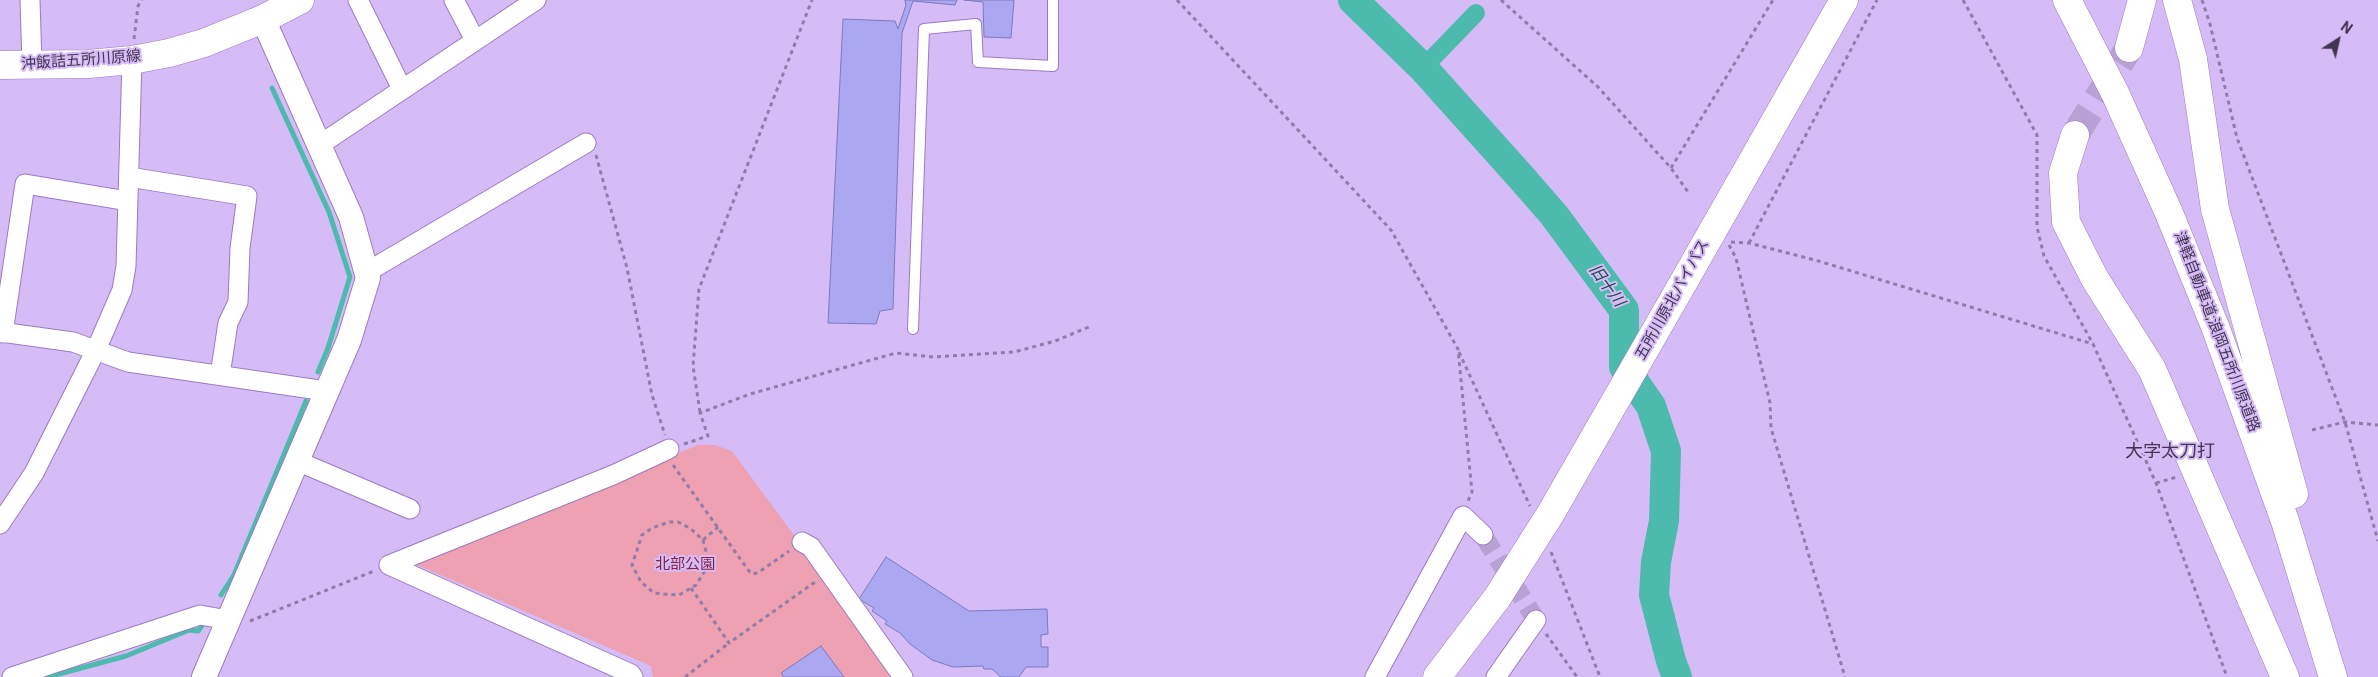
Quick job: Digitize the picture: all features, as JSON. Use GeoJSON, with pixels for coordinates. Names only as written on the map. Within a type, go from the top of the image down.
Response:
{"type":"FeatureCollection","features":[{"type":"Feature","properties":{"kind":"main road","name":"沖飯詰五所川原線"},"geometry":{"type":"LineString","coordinates":[[0,66],[132,60],[204,43],[263,19],[300,0]]}},
{"type":"Feature","properties":{"kind":"main road","name":"五所川原北バイパス"},"geometry":{"type":"LineString","coordinates":[[1453,677],[1497,598],[1551,512],[1844,0]]}},
{"type":"Feature","properties":{"kind":"main road","name":"津軽自動車道;浪岡五所川原道路"},"geometry":{"type":"LineString","coordinates":[[2067,0],[2115,93],[2150,170],[2216,329],[2282,512],[2333,677]]}},
{"type":"Feature","properties":{"kind":"main road"},"geometry":{"type":"LineString","coordinates":[[2129,48],[2142,0]]}},
{"type":"Feature","properties":{"kind":"main road"},"geometry":{"type":"LineString","coordinates":[[2177,0],[2193,58],[2216,210],[2342,677]]}},
{"type":"Feature","properties":{"kind":"main road"},"geometry":{"type":"LineString","coordinates":[[2075,135],[2063,173],[2066,222],[2094,279],[2152,369],[2285,677]]}},
{"type":"Feature","properties":{"kind":"main road","name":"五所川原北バイパス"},"geometry":{"type":"LineString","coordinates":[[1437,677],[1497,598]]}},
{"type":"Feature","properties":{"kind":"street"},"geometry":{"type":"LineString","coordinates":[[30,0],[32,65]]}},
{"type":"Feature","properties":{"kind":"street"},"geometry":{"type":"LineString","coordinates":[[358,0],[402,89]]}},
{"type":"Feature","properties":{"kind":"street"},"geometry":{"type":"LineString","coordinates":[[454,0],[475,40]]}},
{"type":"Feature","properties":{"kind":"street"},"geometry":{"type":"LineString","coordinates":[[318,146],[536,0]]}},
{"type":"Feature","properties":{"kind":"street"},"geometry":{"type":"LineString","coordinates":[[204,677],[349,340],[368,278],[351,217],[263,19]]}},
{"type":"Feature","properties":{"kind":"street"},"geometry":{"type":"LineString","coordinates":[[0,524],[34,473],[96,350],[122,290],[126,266],[132,60]]}},
{"type":"Feature","properties":{"kind":"street"},"geometry":{"type":"LineString","coordinates":[[367,272],[586,143]]}},
{"type":"Feature","properties":{"kind":"street"},"geometry":{"type":"LineString","coordinates":[[129,177],[247,196],[240,248],[238,302],[228,323],[220,376]]}},
{"type":"Feature","properties":{"kind":"street"},"geometry":{"type":"LineString","coordinates":[[128,201],[25,184],[1,332],[73,342],[128,362],[326,391]]}},
{"type":"Feature","properties":{"kind":"street"},"geometry":{"type":"LineString","coordinates":[[388,565],[613,475],[667,450]]}},
{"type":"Feature","properties":{"kind":"street"},"geometry":{"type":"LineString","coordinates":[[297,461],[410,509]]}},
{"type":"Feature","properties":{"kind":"street"},"geometry":{"type":"LineString","coordinates":[[1375,677],[1463,516],[1483,536]]}},
{"type":"Feature","properties":{"kind":"street"},"geometry":{"type":"LineString","coordinates":[[802,542],[811,547],[903,677]]}},
{"type":"Feature","properties":{"kind":"street"},"geometry":{"type":"LineString","coordinates":[[388,565],[631,674],[633,677]]}},
{"type":"Feature","properties":{"kind":"street"},"geometry":{"type":"LineString","coordinates":[[12,677],[200,615],[228,620]]}},
{"type":"Feature","properties":{"kind":"street"},"geometry":{"type":"LineString","coordinates":[[1496,677],[1536,620]]}},
{"type":"Feature","properties":{"kind":"lane"},"geometry":{"type":"LineString","coordinates":[[913,329],[924,29],[976,24],[978,62],[1052,66],[1053,0]]}},
{"type":"Feature","properties":{"kind":"path"},"geometry":{"type":"LineString","coordinates":[[132,60],[138,6],[142,0]]}},
{"type":"Feature","properties":{"kind":"path"},"geometry":{"type":"LineString","coordinates":[[667,450],[708,436],[700,413],[693,366],[699,289],[812,0]]}},
{"type":"Feature","properties":{"kind":"path"},"geometry":{"type":"LineString","coordinates":[[1177,0],[1391,230],[1458,349],[1472,492],[1463,516]]}},
{"type":"Feature","properties":{"kind":"path"},"geometry":{"type":"LineString","coordinates":[[1501,0],[1598,87],[1671,168],[1688,192]]}},
{"type":"Feature","properties":{"kind":"path"},"geometry":{"type":"LineString","coordinates":[[1671,168],[1773,0]]}},
{"type":"Feature","properties":{"kind":"path"},"geometry":{"type":"LineString","coordinates":[[1749,243],[1878,0]]}},
{"type":"Feature","properties":{"kind":"path"},"geometry":{"type":"LineString","coordinates":[[1963,0],[2037,135],[2036,227],[2044,256],[2093,344],[2156,483],[2228,677]]}},
{"type":"Feature","properties":{"kind":"path"},"geometry":{"type":"LineString","coordinates":[[2202,0],[2210,24],[2237,138],[2345,422],[2378,541]]}},
{"type":"Feature","properties":{"kind":"path"},"geometry":{"type":"LineString","coordinates":[[586,143],[598,156],[627,268],[652,394],[667,450],[718,527],[753,574],[759,572],[802,542]]}},
{"type":"Feature","properties":{"kind":"path"},"geometry":{"type":"LineString","coordinates":[[1845,677],[1771,428],[1770,403],[1743,287],[1736,258],[1726,240],[1737,244],[1749,243],[1815,260],[2093,344]]}},
{"type":"Feature","properties":{"kind":"path"},"geometry":{"type":"LineString","coordinates":[[700,413],[750,394],[896,353],[934,357],[1014,352],[1054,341],[1090,327]]}},
{"type":"Feature","properties":{"kind":"path"},"geometry":{"type":"LineString","coordinates":[[2312,430],[2345,422],[2378,425]]}},
{"type":"Feature","properties":{"kind":"path"},"geometry":{"type":"LineString","coordinates":[[2156,483],[2177,477]]}},
{"type":"Feature","properties":{"kind":"path"},"geometry":{"type":"LineString","coordinates":[[669,522],[678,522],[690,528],[702,540],[708,559],[706,569],[696,585],[679,595],[654,593],[641,582],[632,565],[634,554],[642,535],[652,528],[669,522]]}},
{"type":"Feature","properties":{"kind":"path"},"geometry":{"type":"LineString","coordinates":[[702,540],[718,527]]}},
{"type":"Feature","properties":{"kind":"path"},"geometry":{"type":"LineString","coordinates":[[228,620],[241,625],[388,565]]}},
{"type":"Feature","properties":{"kind":"path"},"geometry":{"type":"LineString","coordinates":[[685,677],[729,643],[829,572]]}},
{"type":"Feature","properties":{"kind":"path"},"geometry":{"type":"LineString","coordinates":[[691,588],[729,643]]}},
{"type":"Feature","properties":{"kind":"path"},"geometry":{"type":"LineString","coordinates":[[1536,620],[1577,677]]}},
{"type":"Feature","properties":{"kind":"green space","name":"北部公園"},"geometry":{"type":"Polygon","coordinates":[[[698,445],[715,445],[732,451],[898,677],[653,677],[651,666],[415,564],[698,445]]]}},
{"type":"Feature","properties":{"kind":"building"},"geometry":{"type":"Polygon","coordinates":[[[905,0],[957,0],[955,5],[913,1],[902,33],[893,309],[880,311],[876,324],[828,323],[843,19],[895,21],[898,29],[906,5],[905,0]]]}},
{"type":"Feature","properties":{"kind":"building"},"geometry":{"type":"Polygon","coordinates":[[[964,0],[1014,0],[1011,38],[984,37],[983,2],[964,0]]]}},
{"type":"Feature","properties":{"kind":"building"},"geometry":{"type":"Polygon","coordinates":[[[886,557],[969,611],[1047,609],[1048,634],[1041,635],[1041,647],[1048,647],[1048,667],[1026,667],[1019,677],[1001,677],[992,669],[984,669],[983,666],[953,667],[932,660],[910,644],[900,633],[885,624],[887,621],[872,611],[874,608],[859,599],[886,557]]]}},
{"type":"Feature","properties":{"kind":"building"},"geometry":{"type":"Polygon","coordinates":[[[821,646],[844,677],[784,677],[781,673],[821,646]]]}},
{"type":"Feature","properties":{"kind":"waterway","name":"旧十川"},"geometry":{"type":"LineString","coordinates":[[1353,0],[1423,68],[1520,176],[1554,215],[1624,310],[1624,367],[1651,406],[1666,451],[1664,521],[1656,562],[1654,595],[1677,677]]}},
{"type":"Feature","properties":{"kind":"waterway"},"geometry":{"type":"LineString","coordinates":[[1423,68],[1476,13]]}},
{"type":"Feature","properties":{"kind":"waterway"},"geometry":{"type":"LineString","coordinates":[[272,88],[329,212],[350,277],[328,348],[318,372]]}},
{"type":"Feature","properties":{"kind":"waterway"},"geometry":{"type":"LineString","coordinates":[[221,595],[234,575],[306,401]]}},
{"type":"Feature","properties":{"kind":"waterway"},"geometry":{"type":"LineString","coordinates":[[48,677],[126,656],[189,630],[198,631],[206,620]]}},
{"type":"Feature","properties":{"kind":"tunnel"},"geometry":{"type":"LineString","coordinates":[[2075,135],[2129,48]]}},
{"type":"Feature","properties":{"kind":"tunnel"},"geometry":{"type":"LineString","coordinates":[[1483,535],[1536,620]]}},
{"type":"Feature","properties":{"kind":"district","name":"大字太刀打"},"geometry":{"type":"Point","coordinates":[2170,452]}}]}
